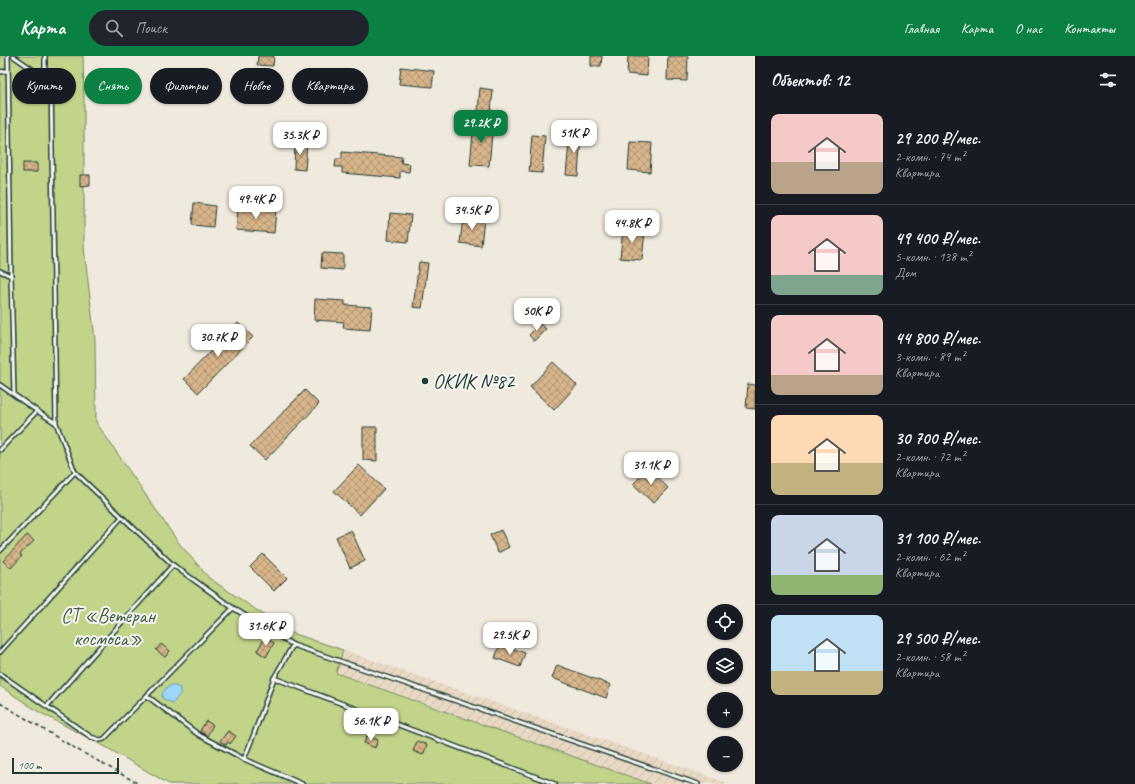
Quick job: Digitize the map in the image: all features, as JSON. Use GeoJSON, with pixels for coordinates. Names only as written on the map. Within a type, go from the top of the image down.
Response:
{"type":"FeatureCollection","features":[{"type":"Feature","properties":{"kind":"lane"},"geometry":{"type":"LineString","coordinates":[[8,56],[7,71],[14,394]]}},
{"type":"Feature","properties":{"kind":"lane"},"geometry":{"type":"LineString","coordinates":[[13,56],[50,82],[56,423],[75,472],[173,565],[233,608],[293,645],[698,784]]}},
{"type":"Feature","properties":{"kind":"lane"},"geometry":{"type":"LineString","coordinates":[[45,56],[45,68]]}},
{"type":"Feature","properties":{"kind":"lane"},"geometry":{"type":"LineString","coordinates":[[0,72],[7,71]]}},
{"type":"Feature","properties":{"kind":"lane"},"geometry":{"type":"LineString","coordinates":[[0,271],[11,276]]}},
{"type":"Feature","properties":{"kind":"lane"},"geometry":{"type":"LineString","coordinates":[[0,385],[56,423]]}},
{"type":"Feature","properties":{"kind":"lane"},"geometry":{"type":"LineString","coordinates":[[0,450],[37,411]]}},
{"type":"Feature","properties":{"kind":"lane"},"geometry":{"type":"LineString","coordinates":[[0,552],[75,472]]}},
{"type":"Feature","properties":{"kind":"lane"},"geometry":{"type":"LineString","coordinates":[[0,652],[122,517]]}},
{"type":"Feature","properties":{"kind":"lane"},"geometry":{"type":"LineString","coordinates":[[47,706],[173,565]]}},
{"type":"Feature","properties":{"kind":"lane"},"geometry":{"type":"LineString","coordinates":[[0,674],[91,736],[100,740],[104,739],[233,608]]}},
{"type":"Feature","properties":{"kind":"lane"},"geometry":{"type":"LineString","coordinates":[[244,759],[274,678],[293,645]]}},
{"type":"Feature","properties":{"kind":"lane"},"geometry":{"type":"LineString","coordinates":[[274,678],[555,784]]}},
{"type":"Feature","properties":{"kind":"lane"},"geometry":{"type":"LineString","coordinates":[[147,696],[199,735],[244,759],[302,784]]}},
{"type":"Feature","properties":{"kind":"path"},"geometry":{"type":"LineString","coordinates":[[0,703],[84,753],[140,784]]}},
{"type":"Feature","properties":{"kind":"shaded area"},"geometry":{"type":"Polygon","coordinates":[[[343,650],[731,784],[651,784],[336,672],[343,650]]]}},
{"type":"Feature","properties":{"kind":"green space","name":"СТ «Ветеран космоса»"},"geometry":{"type":"Polygon","coordinates":[[[0,56],[83,56],[84,248],[95,340],[96,422],[178,542],[209,578],[289,632],[343,650],[336,673],[651,784],[169,784],[104,746],[39,712],[0,686],[0,56]]]}},
{"type":"Feature","properties":{"kind":"water"},"geometry":{"type":"Polygon","coordinates":[[[172,685],[180,688],[180,694],[173,703],[163,699],[162,694],[167,687],[172,685]]]}},
{"type":"Feature","properties":{"kind":"building"},"geometry":{"type":"Polygon","coordinates":[[[258,56],[274,56],[273,66],[257,65],[258,56]]]}},
{"type":"Feature","properties":{"kind":"building"},"geometry":{"type":"Polygon","coordinates":[[[591,56],[602,56],[601,66],[591,66],[591,56]]]}},
{"type":"Feature","properties":{"kind":"building"},"geometry":{"type":"Polygon","coordinates":[[[628,56],[648,56],[647,76],[627,74],[628,56]]]}},
{"type":"Feature","properties":{"kind":"building"},"geometry":{"type":"Polygon","coordinates":[[[668,56],[688,56],[687,81],[667,80],[668,56]]]}},
{"type":"Feature","properties":{"kind":"building"},"geometry":{"type":"Polygon","coordinates":[[[401,67],[434,71],[432,87],[399,84],[401,67]]]}},
{"type":"Feature","properties":{"kind":"building"},"geometry":{"type":"Polygon","coordinates":[[[480,88],[493,90],[491,112],[478,111],[480,88]]]}},
{"type":"Feature","properties":{"kind":"building"},"geometry":{"type":"Polygon","coordinates":[[[474,122],[493,124],[489,166],[470,165],[474,122]]]}},
{"type":"Feature","properties":{"kind":"building"},"geometry":{"type":"Polygon","coordinates":[[[570,132],[581,133],[578,176],[566,175],[570,132]]]}},
{"type":"Feature","properties":{"kind":"building"},"geometry":{"type":"Polygon","coordinates":[[[532,135],[545,136],[542,173],[529,172],[532,135]]]}},
{"type":"Feature","properties":{"kind":"building"},"geometry":{"type":"Polygon","coordinates":[[[630,142],[652,143],[650,172],[628,170],[630,142]]]}},
{"type":"Feature","properties":{"kind":"building"},"geometry":{"type":"Polygon","coordinates":[[[295,143],[307,143],[305,170],[294,169],[295,143]]]}},
{"type":"Feature","properties":{"kind":"building"},"geometry":{"type":"Polygon","coordinates":[[[342,152],[402,157],[401,163],[410,164],[409,172],[400,171],[400,178],[342,173],[342,167],[335,167],[336,159],[342,159],[342,152]]]}},
{"type":"Feature","properties":{"kind":"building"},"geometry":{"type":"Polygon","coordinates":[[[23,163],[37,163],[37,172],[23,172],[23,163]]]}},
{"type":"Feature","properties":{"kind":"building"},"geometry":{"type":"Polygon","coordinates":[[[80,175],[90,175],[90,185],[80,186],[80,175]]]}},
{"type":"Feature","properties":{"kind":"building"},"geometry":{"type":"Polygon","coordinates":[[[194,203],[215,206],[213,227],[192,225],[194,203]]]}},
{"type":"Feature","properties":{"kind":"building"},"geometry":{"type":"Polygon","coordinates":[[[238,207],[276,210],[274,233],[236,230],[238,207]]]}},
{"type":"Feature","properties":{"kind":"building"},"geometry":{"type":"Polygon","coordinates":[[[390,213],[411,215],[408,242],[388,240],[390,213]]]}},
{"type":"Feature","properties":{"kind":"building"},"geometry":{"type":"Polygon","coordinates":[[[463,217],[484,219],[481,246],[460,243],[463,217]]]}},
{"type":"Feature","properties":{"kind":"building"},"geometry":{"type":"Polygon","coordinates":[[[623,229],[645,231],[642,260],[620,258],[623,229]]]}},
{"type":"Feature","properties":{"kind":"building"},"geometry":{"type":"Polygon","coordinates":[[[322,253],[343,254],[343,270],[321,268],[322,253]]]}},
{"type":"Feature","properties":{"kind":"building"},"geometry":{"type":"Polygon","coordinates":[[[419,262],[428,263],[422,308],[413,307],[419,262]]]}},
{"type":"Feature","properties":{"kind":"building"},"geometry":{"type":"Polygon","coordinates":[[[315,299],[345,301],[345,305],[372,307],[370,330],[343,328],[344,322],[314,320],[315,299]]]}},
{"type":"Feature","properties":{"kind":"building"},"geometry":{"type":"Polygon","coordinates":[[[238,323],[253,337],[198,393],[184,379],[238,323]]]}},
{"type":"Feature","properties":{"kind":"building"},"geometry":{"type":"Polygon","coordinates":[[[540,324],[546,329],[534,341],[529,335],[540,324]]]}},
{"type":"Feature","properties":{"kind":"building"},"geometry":{"type":"Polygon","coordinates":[[[553,362],[577,385],[554,410],[530,387],[553,362]]]}},
{"type":"Feature","properties":{"kind":"building"},"geometry":{"type":"Polygon","coordinates":[[[748,384],[755,385],[755,409],[746,408],[748,384]]]}},
{"type":"Feature","properties":{"kind":"building"},"geometry":{"type":"Polygon","coordinates":[[[305,390],[319,404],[265,460],[250,446],[305,390]]]}},
{"type":"Feature","properties":{"kind":"building"},"geometry":{"type":"Polygon","coordinates":[[[363,427],[377,427],[377,461],[363,460],[363,427]]]}},
{"type":"Feature","properties":{"kind":"building"},"geometry":{"type":"Polygon","coordinates":[[[359,465],[384,489],[360,515],[334,491],[359,465]]]}},
{"type":"Feature","properties":{"kind":"building"},"geometry":{"type":"Polygon","coordinates":[[[649,468],[668,488],[653,503],[633,484],[649,468]]]}},
{"type":"Feature","properties":{"kind":"building"},"geometry":{"type":"Polygon","coordinates":[[[351,530],[365,561],[350,568],[336,537],[351,530]]]}},
{"type":"Feature","properties":{"kind":"building"},"geometry":{"type":"Polygon","coordinates":[[[501,530],[509,547],[498,553],[490,535],[501,530]]]}},
{"type":"Feature","properties":{"kind":"building"},"geometry":{"type":"Polygon","coordinates":[[[27,535],[34,541],[20,554],[22,556],[11,568],[3,561],[27,535]]]}},
{"type":"Feature","properties":{"kind":"building"},"geometry":{"type":"Polygon","coordinates":[[[263,554],[287,578],[274,591],[250,567],[263,554]]]}},
{"type":"Feature","properties":{"kind":"building"},"geometry":{"type":"Polygon","coordinates":[[[265,637],[274,643],[266,657],[257,651],[265,637]]]}},
{"type":"Feature","properties":{"kind":"building"},"geometry":{"type":"Polygon","coordinates":[[[161,644],[170,651],[165,657],[156,650],[161,644]]]}},
{"type":"Feature","properties":{"kind":"building"},"geometry":{"type":"Polygon","coordinates":[[[500,644],[525,653],[520,667],[495,658],[500,644]]]}},
{"type":"Feature","properties":{"kind":"building"},"geometry":{"type":"Polygon","coordinates":[[[557,665],[611,685],[606,698],[552,678],[557,665]]]}},
{"type":"Feature","properties":{"kind":"building"},"geometry":{"type":"Polygon","coordinates":[[[206,721],[213,725],[207,736],[200,731],[206,721]]]}},
{"type":"Feature","properties":{"kind":"building"},"geometry":{"type":"Polygon","coordinates":[[[228,731],[236,736],[230,744],[228,742],[226,745],[220,741],[228,731]]]}},
{"type":"Feature","properties":{"kind":"building"},"geometry":{"type":"Polygon","coordinates":[[[367,736],[378,740],[375,748],[364,743],[367,736]]]}},
{"type":"Feature","properties":{"kind":"building"},"geometry":{"type":"Polygon","coordinates":[[[417,741],[427,745],[423,755],[413,751],[417,741]]]}},
{"type":"Feature","properties":{"kind":"place","name":"ОКИК №82"},"geometry":{"type":"Point","coordinates":[425,381]}}]}
